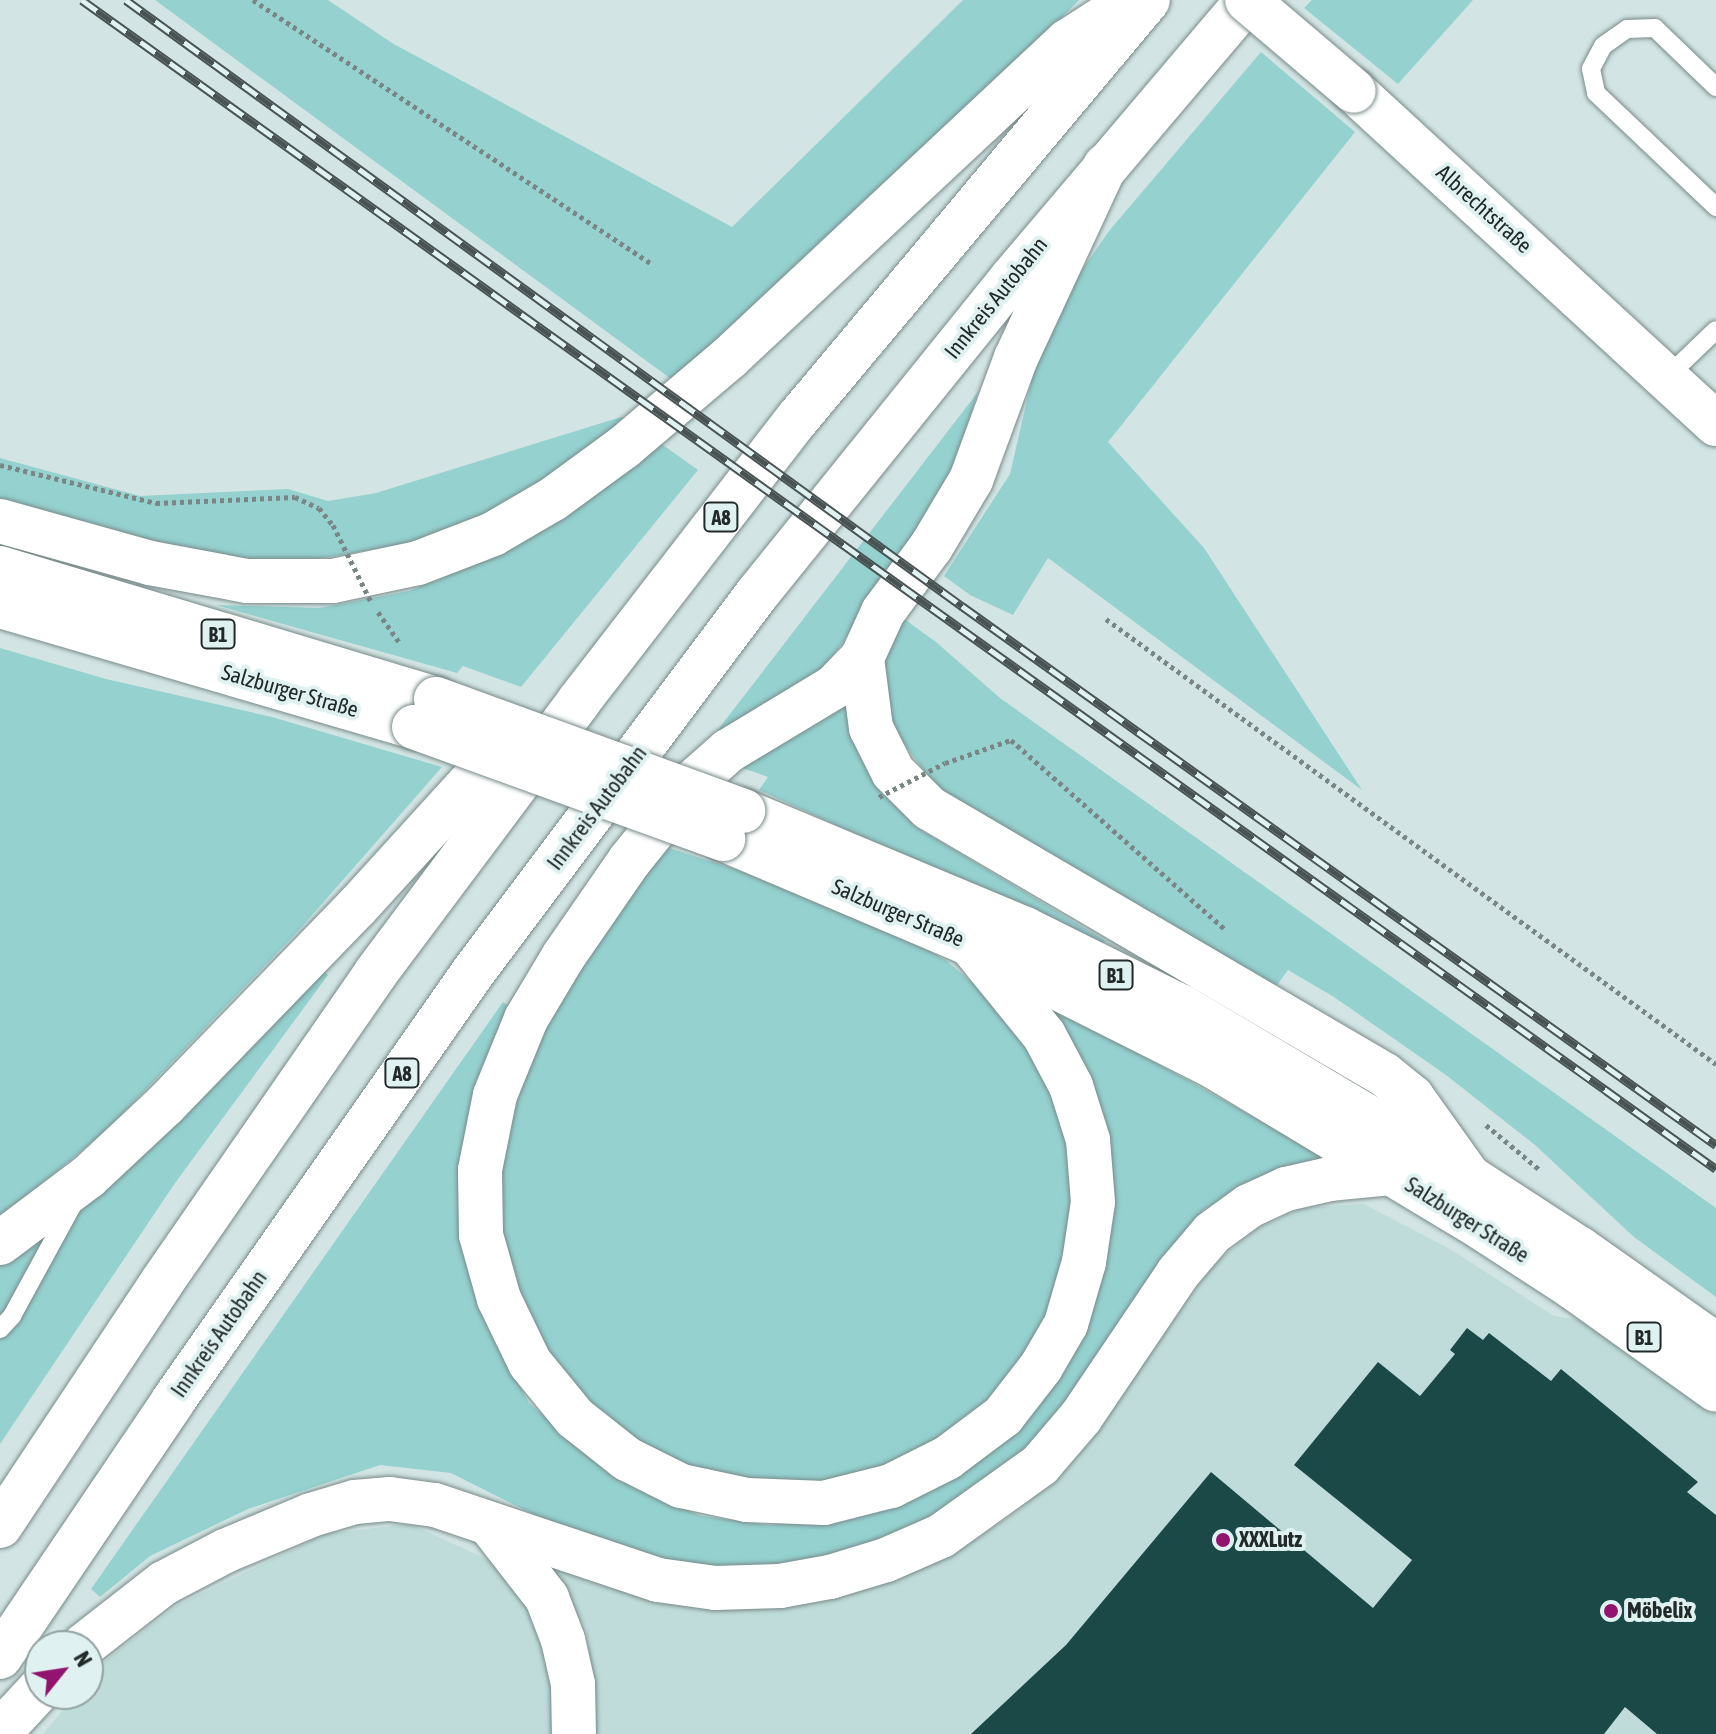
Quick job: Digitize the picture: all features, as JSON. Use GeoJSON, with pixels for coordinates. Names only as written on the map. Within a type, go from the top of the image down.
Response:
{"type":"FeatureCollection","features":[{"type":"Feature","properties":{"kind":"main road"},"geometry":{"type":"LineString","coordinates":[[0,521],[150,563],[247,581],[333,581],[418,563],[493,534],[553,499],[624,447],[729,358],[1068,41],[1133,0]]}},
{"type":"Feature","properties":{"kind":"main road","name":"A8"},"geometry":{"type":"LineString","coordinates":[[0,1526],[162,1282],[375,974],[579,701],[798,418],[1148,0]]}},
{"type":"Feature","properties":{"kind":"main road","name":"Albrechtstraße"},"geometry":{"type":"LineString","coordinates":[[1248,0],[1354,91],[1668,376],[1716,424]]}},
{"type":"Feature","properties":{"kind":"main road","name":"Innkreis Autobahn"},"geometry":{"type":"LineString","coordinates":[[0,1657],[173,1401],[474,971],[757,594],[1105,166],[1248,0]]}},
{"type":"Feature","properties":{"kind":"main road"},"geometry":{"type":"LineString","coordinates":[[970,944],[1044,1035],[1071,1086],[1088,1140],[1093,1202],[1084,1262],[1066,1324],[1041,1367],[1003,1416],[947,1458],[891,1486],[824,1503],[747,1500],[681,1486],[627,1459],[575,1418],[530,1363],[499,1299],[481,1235],[480,1170],[495,1095],[526,1019],[563,957],[630,860],[693,782],[728,751],[834,687],[862,658],[883,612],[931,547],[971,480],[1016,358],[1105,166]]}},
{"type":"Feature","properties":{"kind":"main road","name":"Salzburger Straße"},"geometry":{"type":"LineString","coordinates":[[0,568],[425,713],[1025,929],[1182,1007],[1469,1177],[1716,1345]]}},
{"type":"Feature","properties":{"kind":"main road","name":"Salzburger Straße"},"geometry":{"type":"LineString","coordinates":[[0,606],[425,713]]}},
{"type":"Feature","properties":{"kind":"main road"},"geometry":{"type":"LineString","coordinates":[[862,658],[871,728],[893,772],[929,808],[1385,1075],[1412,1097],[1469,1177]]}},
{"type":"Feature","properties":{"kind":"main road"},"geometry":{"type":"LineString","coordinates":[[0,1243],[88,1177],[165,1105],[357,907],[509,740],[579,701]]}},
{"type":"Feature","properties":{"kind":"main road","name":"Salzburger Straße"},"geometry":{"type":"LineString","coordinates":[[733,825],[1211,1065],[1392,1173],[1571,1286],[1716,1390]]}},
{"type":"Feature","properties":{"kind":"main road"},"geometry":{"type":"LineString","coordinates":[[104,1630],[164,1583],[225,1551],[311,1515],[355,1502],[390,1499],[435,1505],[492,1527],[658,1580],[715,1588],[780,1586],[830,1577],[886,1560],[941,1536],[1040,1465],[1081,1417],[1178,1273],[1212,1233],[1249,1206],[1286,1189],[1330,1179],[1392,1173]]}},
{"type":"Feature","properties":{"kind":"main road"},"geometry":{"type":"LineString","coordinates":[[492,1527],[547,1598],[563,1640],[573,1684],[574,1734]]}},
{"type":"Feature","properties":{"kind":"main road"},"geometry":{"type":"LineString","coordinates":[[0,1732],[24,1706]]}},
{"type":"Feature","properties":{"kind":"lane"},"geometry":{"type":"LineString","coordinates":[[1716,87],[1655,28],[1627,29],[1603,46],[1591,69],[1596,93],[1716,207]]}},
{"type":"Feature","properties":{"kind":"lane"},"geometry":{"type":"LineString","coordinates":[[1668,376],[1716,330]]}},
{"type":"Feature","properties":{"kind":"lane"},"geometry":{"type":"LineString","coordinates":[[0,1329],[12,1316],[88,1177]]}},
{"type":"Feature","properties":{"kind":"path"},"geometry":{"type":"LineString","coordinates":[[253,0],[652,264]]}},
{"type":"Feature","properties":{"kind":"path"},"geometry":{"type":"LineString","coordinates":[[0,465],[156,503],[295,497],[319,508],[333,525],[372,604]]}},
{"type":"Feature","properties":{"kind":"path"},"geometry":{"type":"LineString","coordinates":[[1106,619],[1716,1064]]}},
{"type":"Feature","properties":{"kind":"path"},"geometry":{"type":"LineString","coordinates":[[879,797],[945,763]]}},
{"type":"Feature","properties":{"kind":"shaded area"},"geometry":{"type":"Polygon","coordinates":[[[155,0],[328,0],[392,43],[732,227],[963,0],[1079,0],[946,134],[678,384],[155,0]]]}},
{"type":"Feature","properties":{"kind":"shaded area"},"geometry":{"type":"Polygon","coordinates":[[[1312,0],[1473,0],[1398,84],[1304,8],[1312,0]]]}},
{"type":"Feature","properties":{"kind":"shaded area"},"geometry":{"type":"Polygon","coordinates":[[[1261,52],[1355,132],[1108,442],[1204,548],[1362,790],[1048,558],[1013,615],[970,595],[944,576],[1010,474],[1045,323],[1109,231],[1261,52]]]}},
{"type":"Feature","properties":{"kind":"shaded area"},"geometry":{"type":"Polygon","coordinates":[[[978,392],[942,504],[815,681],[710,740],[978,392]]]}},
{"type":"Feature","properties":{"kind":"shaded area"},"geometry":{"type":"Polygon","coordinates":[[[621,417],[633,423],[545,489],[441,537],[330,557],[255,566],[139,544],[0,503],[0,458],[140,496],[288,489],[328,501],[376,493],[621,417]]]}},
{"type":"Feature","properties":{"kind":"shaded area"},"geometry":{"type":"Polygon","coordinates":[[[660,443],[698,470],[521,687],[463,666],[457,673],[216,605],[319,608],[409,591],[516,546],[660,443]]]}},
{"type":"Feature","properties":{"kind":"shaded area"},"geometry":{"type":"Polygon","coordinates":[[[896,613],[936,642],[1000,698],[1716,1208],[1716,1297],[1634,1237],[1535,1145],[1446,1075],[1334,997],[1288,970],[1272,992],[940,792],[893,729],[881,672],[896,613]]]}},
{"type":"Feature","properties":{"kind":"shaded area"},"geometry":{"type":"Polygon","coordinates":[[[0,648],[106,679],[272,717],[442,767],[299,930],[108,1129],[0,1218],[0,648]]]}},
{"type":"Feature","properties":{"kind":"shaded area"},"geometry":{"type":"Polygon","coordinates":[[[845,704],[869,774],[921,830],[1106,941],[1099,945],[759,790],[768,777],[740,767],[845,704]]]}},
{"type":"Feature","properties":{"kind":"shaded area"},"geometry":{"type":"Polygon","coordinates":[[[663,846],[854,908],[947,961],[1010,1016],[1054,1085],[1073,1160],[1068,1243],[1051,1308],[1011,1380],[951,1438],[884,1471],[807,1487],[713,1480],[653,1454],[582,1401],[537,1338],[500,1243],[498,1165],[537,1036],[663,846]]]}},
{"type":"Feature","properties":{"kind":"shaded area"},"geometry":{"type":"Polygon","coordinates":[[[318,967],[328,975],[175,1183],[0,1444],[0,1265],[12,1259],[318,967]]]}},
{"type":"Feature","properties":{"kind":"shaded area"},"geometry":{"type":"Polygon","coordinates":[[[1036,996],[1329,1159],[1256,1179],[1203,1210],[1160,1261],[1034,1450],[961,1508],[854,1556],[742,1575],[658,1564],[560,1528],[451,1473],[380,1465],[248,1509],[150,1556],[100,1597],[91,1589],[503,1002],[511,1008],[479,1077],[458,1176],[461,1246],[490,1332],[529,1403],[611,1475],[701,1516],[770,1525],[870,1511],[936,1488],[996,1445],[1108,1209],[1036,996]]]}},
{"type":"Feature","properties":{"kind":"shaded area"},"geometry":{"type":"Polygon","coordinates":[[[1364,1204],[1450,1249],[1554,1316],[1600,1323],[1716,1413],[1716,1734],[595,1734],[595,1698],[586,1628],[549,1572],[557,1565],[658,1602],[771,1607],[858,1591],[959,1551],[1025,1506],[1087,1443],[1213,1265],[1256,1229],[1303,1208],[1364,1204]]]}},
{"type":"Feature","properties":{"kind":"shaded area"},"geometry":{"type":"Polygon","coordinates":[[[410,1524],[491,1561],[538,1614],[558,1710],[552,1734],[43,1734],[63,1710],[104,1710],[104,1662],[176,1606],[325,1534],[410,1524]]]}},
{"type":"Feature","properties":{"kind":"building"},"geometry":{"type":"Polygon","coordinates":[[[1467,1328],[1483,1340],[1489,1333],[1551,1381],[1561,1369],[1698,1482],[1687,1492],[1716,1515],[1716,1734],[1657,1734],[1625,1707],[1604,1734],[971,1734],[1066,1645],[1211,1472],[1373,1608],[1412,1560],[1294,1465],[1378,1362],[1420,1396],[1455,1354],[1450,1350],[1467,1328]]]}},
{"type":"Feature","properties":{"kind":"railway"},"geometry":{"type":"LineString","coordinates":[[82,0],[1716,1169]]}},
{"type":"Feature","properties":{"kind":"railway"},"geometry":{"type":"LineString","coordinates":[[126,0],[962,606],[1716,1145]]}},
{"type":"Feature","properties":{"kind":"place","name":"XXXLutz"},"geometry":{"type":"Point","coordinates":[1223,1540]}},
{"type":"Feature","properties":{"kind":"place","name":"Möbelix"},"geometry":{"type":"Point","coordinates":[1611,1611]}}]}
